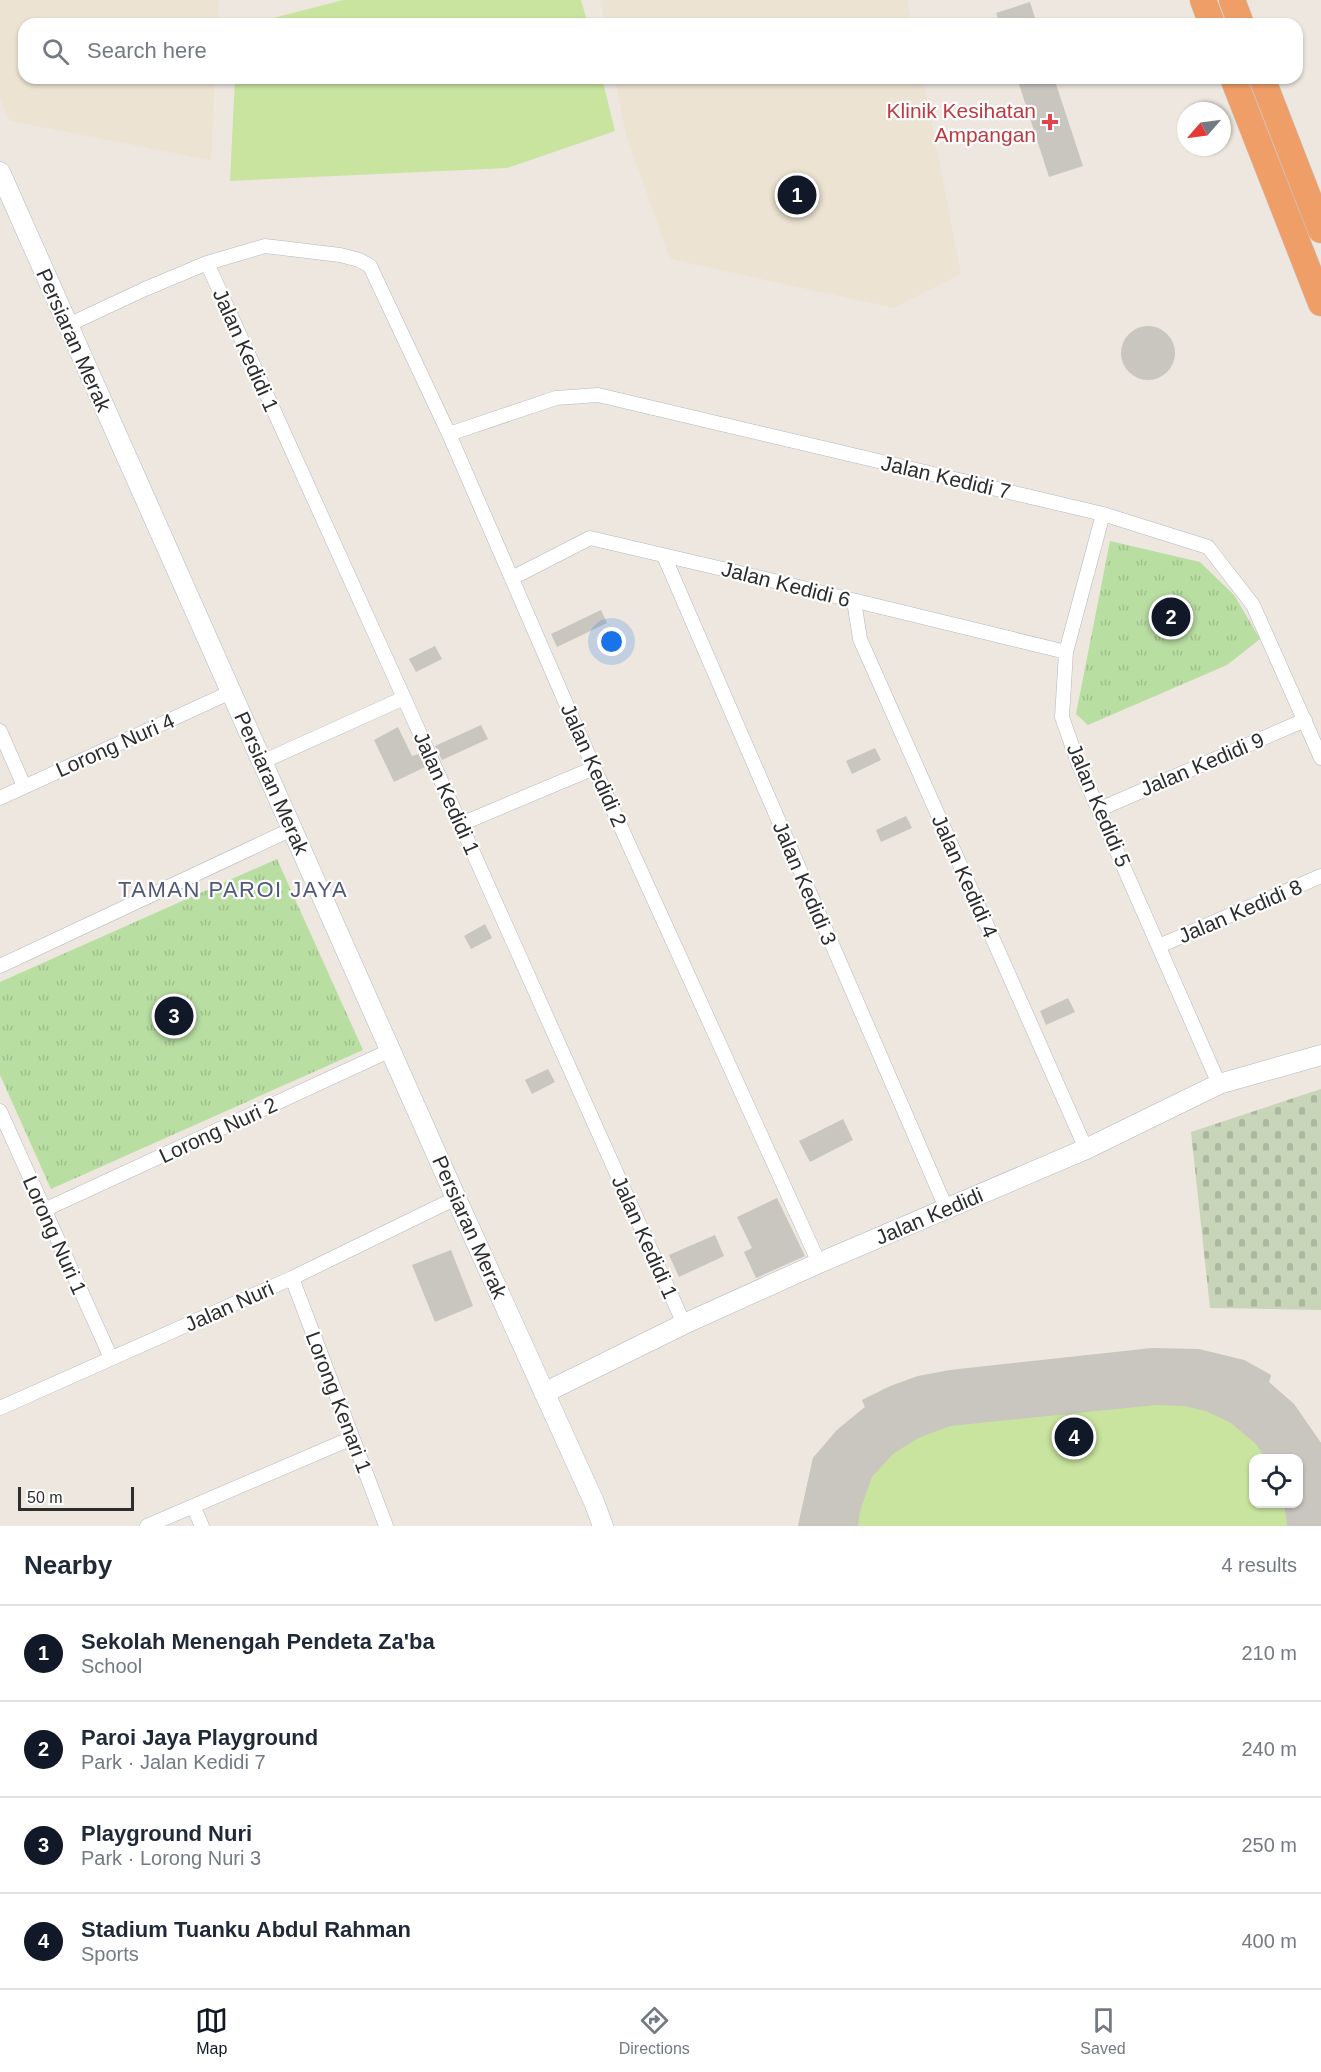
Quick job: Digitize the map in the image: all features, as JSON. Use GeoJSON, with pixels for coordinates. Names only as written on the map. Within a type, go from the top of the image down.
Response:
{"type":"FeatureCollection","features":[{"type":"Feature","properties":{"kind":"highway"},"geometry":{"type":"LineString","coordinates":[[1203,0],[1210,18]]}},
{"type":"Feature","properties":{"kind":"highway"},"geometry":{"type":"LineString","coordinates":[[1232,0],[1239,18]]}},
{"type":"Feature","properties":{"kind":"highway"},"geometry":{"type":"LineString","coordinates":[[1235,84],[1321,303]]}},
{"type":"Feature","properties":{"kind":"highway"},"geometry":{"type":"LineString","coordinates":[[1264,84],[1321,230]]}},
{"type":"Feature","properties":{"kind":"street","name":"Persiaran Merak"},"geometry":{"type":"LineString","coordinates":[[0,172],[603,1526]]}},
{"type":"Feature","properties":{"kind":"street","name":"Jalan Kedidi 2"},"geometry":{"type":"LineString","coordinates":[[207,263],[265,246],[340,255],[359,260],[370,267],[449,434],[594,768],[819,1263]]}},
{"type":"Feature","properties":{"kind":"street"},"geometry":{"type":"LineString","coordinates":[[68,325],[207,263]]}},
{"type":"Feature","properties":{"kind":"street","name":"Jalan Kedidi 1"},"geometry":{"type":"LineString","coordinates":[[207,263],[684,1324]]}},
{"type":"Feature","properties":{"kind":"street","name":"Jalan Kedidi 7"},"geometry":{"type":"LineString","coordinates":[[449,434],[556,398],[598,395],[1103,514],[1208,547],[1253,605],[1321,758]]}},
{"type":"Feature","properties":{"kind":"street","name":"Jalan Kedidi 5"},"geometry":{"type":"LineString","coordinates":[[1103,514],[1066,652],[1062,717],[1078,763],[1219,1084]]}},
{"type":"Feature","properties":{"kind":"street","name":"Jalan Kedidi 6"},"geometry":{"type":"LineString","coordinates":[[512,578],[590,538],[1066,652]]}},
{"type":"Feature","properties":{"kind":"street","name":"Jalan Kedidi 3"},"geometry":{"type":"LineString","coordinates":[[664,556],[947,1210]]}},
{"type":"Feature","properties":{"kind":"street","name":"Jalan Kedidi 4"},"geometry":{"type":"LineString","coordinates":[[854,601],[860,639],[1086,1149]]}},
{"type":"Feature","properties":{"kind":"street","name":"Lorong Nuri 4"},"geometry":{"type":"LineString","coordinates":[[0,798],[231,692]]}},
{"type":"Feature","properties":{"kind":"street"},"geometry":{"type":"LineString","coordinates":[[262,762],[404,698]]}},
{"type":"Feature","properties":{"kind":"street","name":"Jalan Kedidi 9"},"geometry":{"type":"LineString","coordinates":[[1100,809],[1305,720]]}},
{"type":"Feature","properties":{"kind":"street"},"geometry":{"type":"LineString","coordinates":[[0,732],[24,786]]}},
{"type":"Feature","properties":{"kind":"street"},"geometry":{"type":"LineString","coordinates":[[461,824],[594,768]]}},
{"type":"Feature","properties":{"kind":"street"},"geometry":{"type":"LineString","coordinates":[[0,966],[292,830]]}},
{"type":"Feature","properties":{"kind":"street","name":"Jalan Kedidi 8"},"geometry":{"type":"LineString","coordinates":[[1159,946],[1321,876]]}},
{"type":"Feature","properties":{"kind":"street","name":"Lorong Nuri 2"},"geometry":{"type":"LineString","coordinates":[[45,1210],[391,1050]]}},
{"type":"Feature","properties":{"kind":"street","name":"Jalan Kedidi"},"geometry":{"type":"LineString","coordinates":[[544,1393],[684,1324],[819,1263],[1086,1149],[1219,1084],[1321,1055]]}},
{"type":"Feature","properties":{"kind":"street","name":"Lorong Nuri 1"},"geometry":{"type":"LineString","coordinates":[[0,1111],[111,1358]]}},
{"type":"Feature","properties":{"kind":"street","name":"Jalan Nuri"},"geometry":{"type":"LineString","coordinates":[[0,1408],[292,1278],[456,1198]]}},
{"type":"Feature","properties":{"kind":"street","name":"Lorong Kenari 1"},"geometry":{"type":"LineString","coordinates":[[292,1278],[386,1526]]}},
{"type":"Feature","properties":{"kind":"street"},"geometry":{"type":"LineString","coordinates":[[147,1526],[352,1438]]}},
{"type":"Feature","properties":{"kind":"street"},"geometry":{"type":"LineString","coordinates":[[193,1506],[202,1526]]}},
{"type":"Feature","properties":{"kind":"shaded area"},"geometry":{"type":"Polygon","coordinates":[[[0,0],[219,0],[218,18],[18,18],[18,84],[215,84],[211,160],[10,121],[0,99],[0,0]]]}},
{"type":"Feature","properties":{"kind":"shaded area"},"geometry":{"type":"Polygon","coordinates":[[[600,0],[907,0],[911,18],[603,18],[600,0]]]}},
{"type":"Feature","properties":{"kind":"shaded area"},"geometry":{"type":"Polygon","coordinates":[[[616,84],[924,84],[961,274],[894,308],[670,259],[625,132],[616,84]]]}},
{"type":"Feature","properties":{"kind":"green space"},"geometry":{"type":"Polygon","coordinates":[[[343,0],[581,0],[586,18],[273,18],[343,0]]]}},
{"type":"Feature","properties":{"kind":"green space"},"geometry":{"type":"Polygon","coordinates":[[[235,84],[603,84],[615,131],[507,168],[230,181],[235,84]]]}},
{"type":"Feature","properties":{"kind":"green space"},"geometry":{"type":"Polygon","coordinates":[[[1110,541],[1200,562],[1234,595],[1260,639],[1227,665],[1088,725],[1076,714],[1110,541]]]}},
{"type":"Feature","properties":{"kind":"green space"},"geometry":{"type":"Polygon","coordinates":[[[277,859],[363,1050],[51,1189],[0,1075],[0,982],[277,859]]]}},
{"type":"Feature","properties":{"kind":"green space"},"geometry":{"type":"Polygon","coordinates":[[[1321,1089],[1321,1310],[1210,1308],[1191,1132],[1321,1089]]]}},
{"type":"Feature","properties":{"kind":"green space"},"geometry":{"type":"Polygon","coordinates":[[[1244,1360],[1271,1375],[1269,1383],[1294,1404],[1321,1443],[1321,1526],[798,1526],[813,1458],[837,1430],[865,1407],[862,1400],[890,1386],[918,1376],[1244,1360]]]}},
{"type":"Feature","properties":{"kind":"building"},"geometry":{"type":"Polygon","coordinates":[[[1030,2],[1035,18],[998,18],[996,13],[1030,2]]]}},
{"type":"Feature","properties":{"kind":"building","name":"Klinik Kesihatan Ampangan"},"geometry":{"type":"Polygon","coordinates":[[[1019,84],[1056,84],[1083,166],[1049,177],[1019,84]]]}},
{"type":"Feature","properties":{"kind":"building"},"geometry":{"type":"Polygon","coordinates":[[[1148,326],[1158,328],[1167,334],[1173,343],[1175,353],[1173,363],[1167,372],[1158,378],[1148,380],[1138,378],[1129,372],[1123,363],[1121,353],[1123,343],[1129,334],[1138,328],[1148,326]]]}},
{"type":"Feature","properties":{"kind":"building"},"geometry":{"type":"Polygon","coordinates":[[[601,610],[607,623],[557,647],[551,634],[601,610]]]}},
{"type":"Feature","properties":{"kind":"building"},"geometry":{"type":"Polygon","coordinates":[[[435,646],[442,659],[416,672],[409,659],[435,646]]]}},
{"type":"Feature","properties":{"kind":"building"},"geometry":{"type":"Polygon","coordinates":[[[481,725],[488,739],[442,760],[435,746],[481,725]]]}},
{"type":"Feature","properties":{"kind":"building"},"geometry":{"type":"Polygon","coordinates":[[[398,727],[412,756],[419,754],[425,767],[394,782],[374,740],[398,727]]]}},
{"type":"Feature","properties":{"kind":"building"},"geometry":{"type":"Polygon","coordinates":[[[875,748],[881,760],[852,774],[846,761],[875,748]]]}},
{"type":"Feature","properties":{"kind":"building"},"geometry":{"type":"Polygon","coordinates":[[[906,816],[912,828],[881,842],[876,830],[906,816]]]}},
{"type":"Feature","properties":{"kind":"building"},"geometry":{"type":"Polygon","coordinates":[[[485,924],[492,938],[471,949],[464,936],[485,924]]]}},
{"type":"Feature","properties":{"kind":"building"},"geometry":{"type":"Polygon","coordinates":[[[1068,998],[1075,1012],[1046,1025],[1040,1011],[1068,998]]]}},
{"type":"Feature","properties":{"kind":"building"},"geometry":{"type":"Polygon","coordinates":[[[548,1069],[555,1082],[532,1094],[525,1080],[548,1069]]]}},
{"type":"Feature","properties":{"kind":"building"},"geometry":{"type":"Polygon","coordinates":[[[843,1119],[853,1140],[810,1162],[799,1141],[843,1119]]]}},
{"type":"Feature","properties":{"kind":"building"},"geometry":{"type":"Polygon","coordinates":[[[777,1198],[805,1256],[756,1278],[744,1252],[752,1248],[737,1217],[777,1198]]]}},
{"type":"Feature","properties":{"kind":"building"},"geometry":{"type":"Polygon","coordinates":[[[715,1235],[724,1256],[679,1277],[669,1255],[715,1235]]]}},
{"type":"Feature","properties":{"kind":"building"},"geometry":{"type":"Polygon","coordinates":[[[451,1250],[473,1306],[435,1322],[412,1265],[451,1250]]]}},
{"type":"Feature","properties":{"kind":"building"},"geometry":{"type":"Polygon","coordinates":[[[1152,1348],[1199,1349],[1244,1360],[1271,1375],[1269,1382],[1294,1404],[1321,1443],[1321,1526],[1287,1526],[1285,1508],[1303,1508],[1303,1454],[1262,1454],[1256,1444],[1231,1423],[1206,1411],[1184,1406],[1156,1405],[950,1426],[918,1438],[893,1454],[872,1477],[860,1511],[858,1526],[798,1526],[813,1458],[837,1430],[865,1407],[862,1400],[918,1376],[950,1370],[1152,1348]]]}},
{"type":"Feature","properties":{"kind":"place","name":"Klinik Kesihatan Ampangan"},"geometry":{"type":"Point","coordinates":[1050,122]}},
{"type":"Feature","properties":{"kind":"place","name":"Sekolah Menengah Pendeta Za'ba"},"geometry":{"type":"Point","coordinates":[797,195]}},
{"type":"Feature","properties":{"kind":"place","name":"Paroi Jaya Playground"},"geometry":{"type":"Point","coordinates":[1171,617]}},
{"type":"Feature","properties":{"kind":"place","name":"Playground Nuri"},"geometry":{"type":"Point","coordinates":[174,1016]}},
{"type":"Feature","properties":{"kind":"place","name":"Stadium Tuanku Abdul Rahman"},"geometry":{"type":"Point","coordinates":[1074,1437]}},
{"type":"Feature","properties":{"kind":"district","name":"TAMAN PAROI JAYA"},"geometry":{"type":"Point","coordinates":[233,889]}}]}
